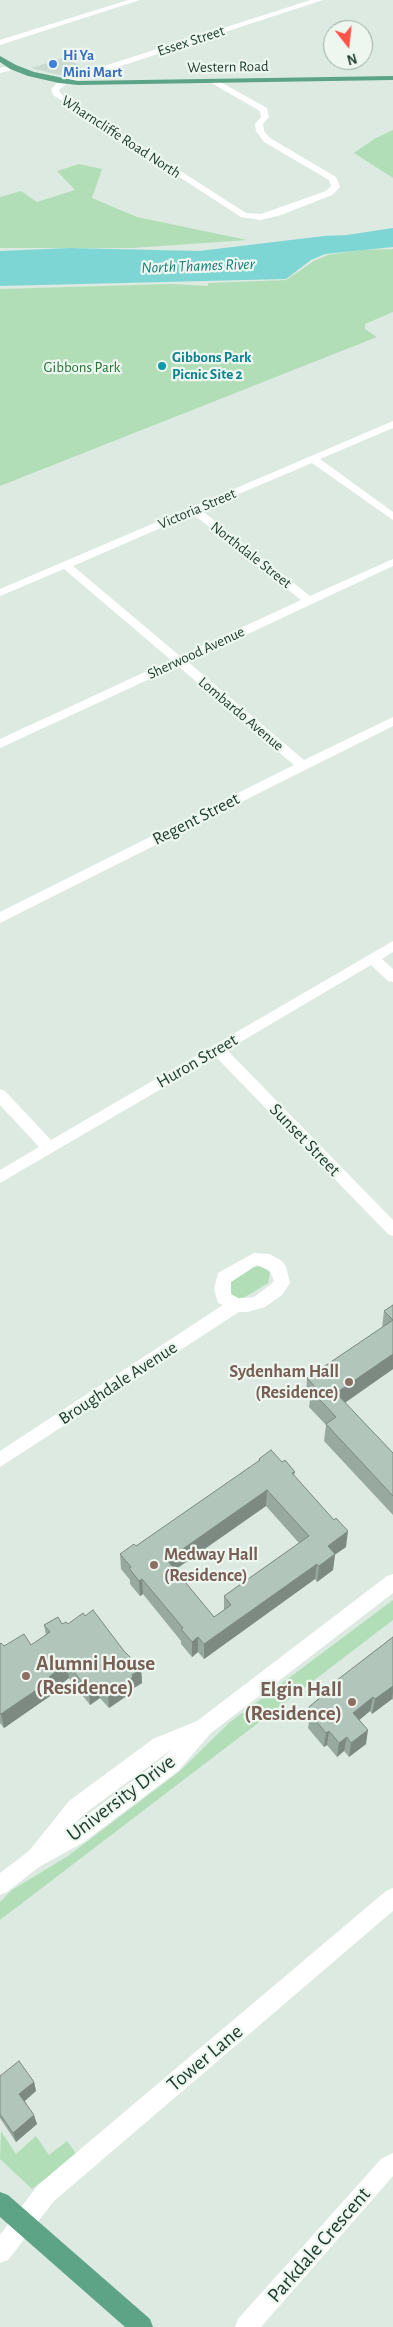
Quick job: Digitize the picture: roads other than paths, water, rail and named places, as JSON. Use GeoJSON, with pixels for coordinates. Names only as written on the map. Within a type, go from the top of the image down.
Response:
{"type":"FeatureCollection","features":[{"type":"Feature","properties":{"kind":"main road","name":"Wharncliffe Road North"},"geometry":{"type":"LineString","coordinates":[[0,58],[13,67],[63,82]]}},
{"type":"Feature","properties":{"kind":"main road","name":"Western Road"},"geometry":{"type":"LineString","coordinates":[[63,82],[393,78]]}},
{"type":"Feature","properties":{"kind":"main road"},"geometry":{"type":"LineString","coordinates":[[0,2203],[142,2327]]}},
{"type":"Feature","properties":{"kind":"street"},"geometry":{"type":"LineString","coordinates":[[0,44],[136,0]]}},
{"type":"Feature","properties":{"kind":"street","name":"Essex Street"},"geometry":{"type":"LineString","coordinates":[[63,82],[319,0]]}},
{"type":"Feature","properties":{"kind":"street"},"geometry":{"type":"LineString","coordinates":[[0,71],[13,67]]}},
{"type":"Feature","properties":{"kind":"street","name":"Wharncliffe Road North"},"geometry":{"type":"LineString","coordinates":[[63,82],[55,89],[57,95],[244,215],[261,217],[278,213],[329,193],[336,187],[333,180],[267,140],[260,131],[259,124],[265,117],[264,110],[212,81]]}},
{"type":"Feature","properties":{"kind":"street","name":"Victoria Street"},"geometry":{"type":"LineString","coordinates":[[0,593],[393,424]]}},
{"type":"Feature","properties":{"kind":"street"},"geometry":{"type":"LineString","coordinates":[[313,459],[393,517]]}},
{"type":"Feature","properties":{"kind":"street","name":"Northdale Street"},"geometry":{"type":"LineString","coordinates":[[194,510],[309,601]]}},
{"type":"Feature","properties":{"kind":"street","name":"Sherwood Avenue"},"geometry":{"type":"LineString","coordinates":[[0,744],[393,562]]}},
{"type":"Feature","properties":{"kind":"street","name":"Lombardo Avenue"},"geometry":{"type":"LineString","coordinates":[[66,565],[302,765]]}},
{"type":"Feature","properties":{"kind":"street","name":"Regent Street"},"geometry":{"type":"LineString","coordinates":[[0,918],[393,721]]}},
{"type":"Feature","properties":{"kind":"street","name":"Huron Street"},"geometry":{"type":"LineString","coordinates":[[0,1177],[393,946]]}},
{"type":"Feature","properties":{"kind":"street"},"geometry":{"type":"LineString","coordinates":[[372,958],[393,977]]}},
{"type":"Feature","properties":{"kind":"street","name":"Sunset Street"},"geometry":{"type":"LineString","coordinates":[[217,1050],[393,1230]]}},
{"type":"Feature","properties":{"kind":"street"},"geometry":{"type":"LineString","coordinates":[[0,1095],[49,1148]]}},
{"type":"Feature","properties":{"kind":"street","name":"Broughdale Avenue"},"geometry":{"type":"LineString","coordinates":[[0,1460],[236,1305]]}},
{"type":"Feature","properties":{"kind":"street","name":"University Drive"},"geometry":{"type":"LineString","coordinates":[[0,1885],[32,1860],[77,1835],[163,1770],[204,1728],[393,1582]]}},
{"type":"Feature","properties":{"kind":"street","name":"Tower Lane"},"geometry":{"type":"LineString","coordinates":[[0,2252],[46,2193],[393,1898]]}},
{"type":"Feature","properties":{"kind":"street","name":"Parkdale Crescent"},"geometry":{"type":"LineString","coordinates":[[246,2327],[388,2166],[393,2164]]}},
{"type":"Feature","properties":{"kind":"water","name":"North Thames River"},"geometry":{"type":"Polygon","coordinates":[[[393,228],[393,247],[325,254],[311,260],[286,279],[0,286],[0,251],[70,248],[199,251],[347,235],[393,228]]]}},
{"type":"Feature","properties":{"kind":"place","name":"Hi Ya Mini Mart"},"geometry":{"type":"Point","coordinates":[53,64]}},
{"type":"Feature","properties":{"kind":"place","name":"Gibbons Park Picnic Site 2"},"geometry":{"type":"Point","coordinates":[162,366]}},
{"type":"Feature","properties":{"kind":"place","name":"Sydenham Hall (Residence)"},"geometry":{"type":"Point","coordinates":[349,1382]}},
{"type":"Feature","properties":{"kind":"place","name":"Medway Hall (Residence)"},"geometry":{"type":"Point","coordinates":[154,1565]}},
{"type":"Feature","properties":{"kind":"place","name":"Alumni House (Residence)"},"geometry":{"type":"Point","coordinates":[26,1676]}},
{"type":"Feature","properties":{"kind":"place","name":"Elgin Hall (Residence)"},"geometry":{"type":"Point","coordinates":[352,1702]}},
{"type":"Feature","properties":{"kind":"park label","name":"Gibbons Park"},"geometry":{"type":"Point","coordinates":[82,367]}}]}
